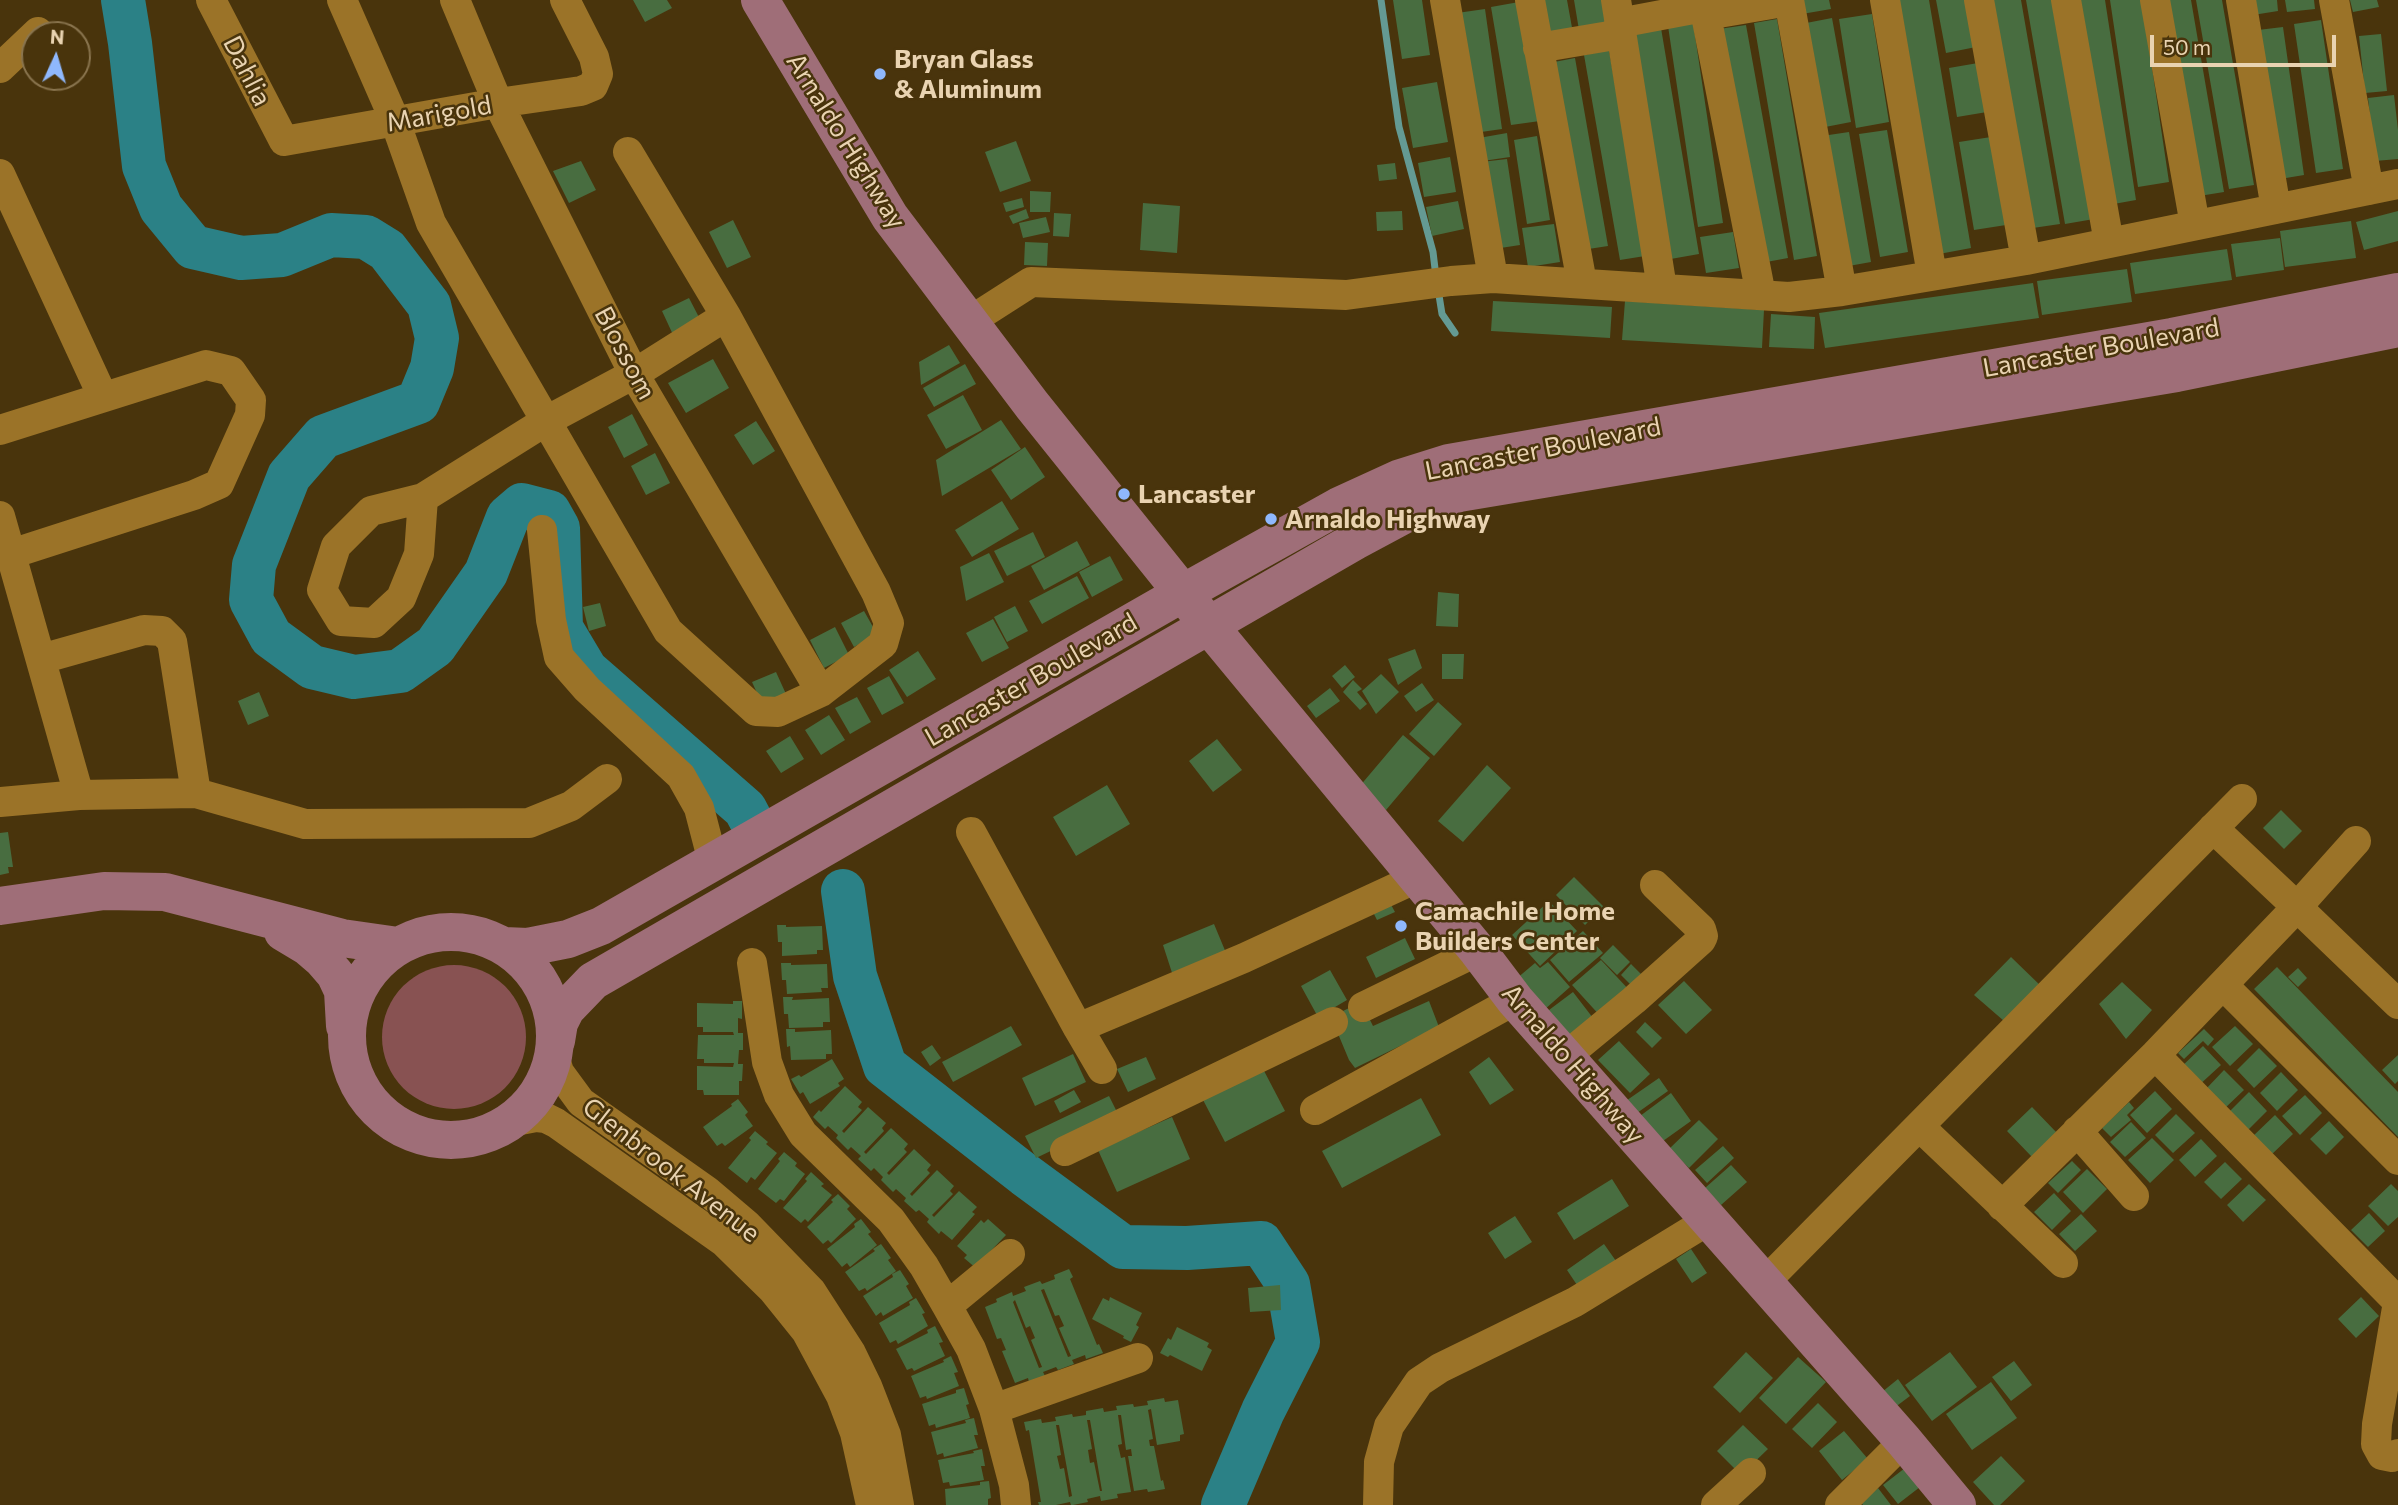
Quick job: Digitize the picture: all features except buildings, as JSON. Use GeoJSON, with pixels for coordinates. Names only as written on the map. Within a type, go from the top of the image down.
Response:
{"type":"FeatureCollection","features":[{"type":"Feature","properties":{"kind":"main road","name":"Arnaldo Highway"},"geometry":{"type":"LineString","coordinates":[[760,0],[890,217],[967,323],[1210,627],[1515,999],[1904,1441],[1957,1505]]}},
{"type":"Feature","properties":{"kind":"main road","name":"Lancaster Boulevard"},"geometry":{"type":"LineString","coordinates":[[504,946],[528,947],[584,934],[601,926],[1183,593],[1339,506],[1398,479],[1449,463],[2172,337],[2398,292]]}},
{"type":"Feature","properties":{"kind":"main road","name":"Lancaster Boulevard"},"geometry":{"type":"LineString","coordinates":[[555,1048],[559,1023],[566,1009],[593,981],[1411,511],[1459,493],[2177,373],[2398,328]]}},
{"type":"Feature","properties":{"kind":"main road"},"geometry":{"type":"LineString","coordinates":[[0,906],[104,891],[165,892],[342,938],[398,946]]}},
{"type":"Feature","properties":{"kind":"main road"},"geometry":{"type":"LineString","coordinates":[[253,915],[308,947],[335,974],[343,991],[347,1045],[354,1076],[371,1103],[394,1124],[422,1136],[452,1141],[483,1136],[510,1122],[531,1104],[546,1081],[555,1048],[553,1013],[543,986],[526,964],[504,946],[470,934],[433,934],[398,946],[375,964],[358,988],[348,1016],[347,1045]]}},
{"type":"Feature","properties":{"kind":"street","name":"Dahlia"},"geometry":{"type":"LineString","coordinates":[[211,0],[284,141]]}},
{"type":"Feature","properties":{"kind":"street"},"geometry":{"type":"LineString","coordinates":[[342,0],[395,121],[431,223],[668,631],[756,711],[778,712],[821,692],[883,644],[889,623],[876,592],[726,316],[628,152]]}},
{"type":"Feature","properties":{"kind":"street","name":"Blossom"},"geometry":{"type":"LineString","coordinates":[[455,0],[498,103],[634,374],[821,692]]}},
{"type":"Feature","properties":{"kind":"street","name":"Marigold"},"geometry":{"type":"LineString","coordinates":[[284,141],[580,91],[593,86],[598,74],[594,57],[565,0]]}},
{"type":"Feature","properties":{"kind":"street"},"geometry":{"type":"LineString","coordinates":[[1445,0],[1493,278]]}},
{"type":"Feature","properties":{"kind":"street"},"geometry":{"type":"LineString","coordinates":[[1530,0],[1581,283]]}},
{"type":"Feature","properties":{"kind":"street"},"geometry":{"type":"LineString","coordinates":[[1885,0],[1932,275]]}},
{"type":"Feature","properties":{"kind":"street"},"geometry":{"type":"LineString","coordinates":[[1979,0],[2026,260]]}},
{"type":"Feature","properties":{"kind":"street"},"geometry":{"type":"LineString","coordinates":[[2066,0],[2109,243]]}},
{"type":"Feature","properties":{"kind":"street"},"geometry":{"type":"LineString","coordinates":[[2155,0],[2195,226]]}},
{"type":"Feature","properties":{"kind":"street"},"geometry":{"type":"LineString","coordinates":[[2241,0],[2276,209]]}},
{"type":"Feature","properties":{"kind":"street"},"geometry":{"type":"LineString","coordinates":[[2333,0],[2369,190]]}},
{"type":"Feature","properties":{"kind":"street"},"geometry":{"type":"LineString","coordinates":[[1538,48],[1619,19],[1705,7],[1789,1],[1842,291]]}},
{"type":"Feature","properties":{"kind":"street"},"geometry":{"type":"LineString","coordinates":[[1705,7],[1761,295]]}},
{"type":"Feature","properties":{"kind":"street"},"geometry":{"type":"LineString","coordinates":[[1619,19],[1662,288]]}},
{"type":"Feature","properties":{"kind":"street"},"geometry":{"type":"LineString","coordinates":[[0,68],[21,48]]}},
{"type":"Feature","properties":{"kind":"street"},"geometry":{"type":"LineString","coordinates":[[0,174],[103,397]]}},
{"type":"Feature","properties":{"kind":"street"},"geometry":{"type":"LineString","coordinates":[[967,323],[1031,282],[1346,295],[1493,278],[1789,297],[1842,291],[2026,260],[2398,184]]}},
{"type":"Feature","properties":{"kind":"street"},"geometry":{"type":"LineString","coordinates":[[423,498],[546,421],[634,374],[726,316]]}},
{"type":"Feature","properties":{"kind":"street"},"geometry":{"type":"LineString","coordinates":[[0,430],[206,365],[231,371],[251,400],[250,415],[219,484],[194,495],[11,554]]}},
{"type":"Feature","properties":{"kind":"street"},"geometry":{"type":"LineString","coordinates":[[0,516],[79,795]]}},
{"type":"Feature","properties":{"kind":"street"},"geometry":{"type":"LineString","coordinates":[[542,530],[551,620],[559,657],[587,689],[681,775],[699,807],[713,862]]}},
{"type":"Feature","properties":{"kind":"street"},"geometry":{"type":"LineString","coordinates":[[41,659],[144,631],[162,631],[172,641],[196,793]]}},
{"type":"Feature","properties":{"kind":"street"},"geometry":{"type":"LineString","coordinates":[[0,802],[79,795],[196,793],[304,824],[528,823],[570,806],[607,779]]}},
{"type":"Feature","properties":{"kind":"street"},"geometry":{"type":"LineString","coordinates":[[1765,1282],[2242,799]]}},
{"type":"Feature","properties":{"kind":"street"},"geometry":{"type":"LineString","coordinates":[[2213,828],[2398,1004]]}},
{"type":"Feature","properties":{"kind":"street"},"geometry":{"type":"LineString","coordinates":[[971,832],[1102,1069]]}},
{"type":"Feature","properties":{"kind":"street"},"geometry":{"type":"LineString","coordinates":[[2003,1206],[2223,985],[2356,841]]}},
{"type":"Feature","properties":{"kind":"street"},"geometry":{"type":"LineString","coordinates":[[1078,1028],[1244,958],[1417,878]]}},
{"type":"Feature","properties":{"kind":"street"},"geometry":{"type":"LineString","coordinates":[[1566,1056],[1701,940],[1701,929],[1656,885]]}},
{"type":"Feature","properties":{"kind":"street"},"geometry":{"type":"LineString","coordinates":[[1363,1007],[1478,951]]}},
{"type":"Feature","properties":{"kind":"street"},"geometry":{"type":"LineString","coordinates":[[752,963],[766,1062],[779,1094],[803,1134],[891,1220],[924,1266],[971,1349],[994,1409],[1014,1485],[1016,1505]]}},
{"type":"Feature","properties":{"kind":"street"},"geometry":{"type":"LineString","coordinates":[[2223,985],[2398,1160]]}},
{"type":"Feature","properties":{"kind":"street"},"geometry":{"type":"LineString","coordinates":[[1315,1110],[1515,999]]}},
{"type":"Feature","properties":{"kind":"street"},"geometry":{"type":"LineString","coordinates":[[1065,1151],[1333,1022]]}},
{"type":"Feature","properties":{"kind":"street","name":"Glenbrook Avenue"},"geometry":{"type":"LineString","coordinates":[[555,1048],[559,1072],[582,1102],[707,1191],[747,1225],[811,1291],[850,1353],[867,1386],[886,1435],[899,1505]]}},
{"type":"Feature","properties":{"kind":"street"},"geometry":{"type":"LineString","coordinates":[[2155,1055],[2398,1302],[2376,1444],[2382,1455],[2392,1457],[2398,1454]]}},
{"type":"Feature","properties":{"kind":"street","name":"Glenbrook Avenue"},"geometry":{"type":"LineString","coordinates":[[510,1122],[536,1117],[556,1123],[724,1242],[773,1290],[806,1331],[841,1396],[855,1433],[871,1505]]}},
{"type":"Feature","properties":{"kind":"street"},"geometry":{"type":"LineString","coordinates":[[1919,1126],[2063,1264]]}},
{"type":"Feature","properties":{"kind":"street"},"geometry":{"type":"LineString","coordinates":[[2077,1131],[2134,1196]]}},
{"type":"Feature","properties":{"kind":"street"},"geometry":{"type":"LineString","coordinates":[[1378,1505],[1379,1462],[1389,1426],[1419,1382],[1440,1368],[1575,1302],[1709,1220]]}},
{"type":"Feature","properties":{"kind":"street"},"geometry":{"type":"LineString","coordinates":[[947,1306],[1010,1254]]}},
{"type":"Feature","properties":{"kind":"street"},"geometry":{"type":"LineString","coordinates":[[994,1409],[1138,1358]]}},
{"type":"Feature","properties":{"kind":"street"},"geometry":{"type":"LineString","coordinates":[[1840,1505],[1904,1441]]}},
{"type":"Feature","properties":{"kind":"street"},"geometry":{"type":"LineString","coordinates":[[1716,1505],[1751,1473]]}},
{"type":"Feature","properties":{"kind":"shaded area"},"geometry":{"type":"Polygon","coordinates":[[[454,965],[481,971],[505,986],[520,1010],[526,1037],[520,1064],[505,1088],[481,1103],[454,1109],[427,1103],[403,1088],[388,1064],[382,1037],[388,1010],[403,986],[427,971],[454,965]]]}},
{"type":"Feature","properties":{"kind":"waterway"},"geometry":{"type":"LineString","coordinates":[[123,0],[144,166],[161,208],[193,247],[241,258],[282,255],[331,235],[366,237],[387,250],[429,305],[437,338],[432,368],[418,402],[323,437],[289,476],[254,565],[251,600],[271,637],[312,667],[354,677],[400,671],[435,646],[486,573],[508,517],[522,505],[549,512],[558,528],[561,628],[586,670],[745,809],[754,826]]}},
{"type":"Feature","properties":{"kind":"waterway"},"geometry":{"type":"LineString","coordinates":[[1381,0],[1399,127],[1433,252],[1436,277]]}},
{"type":"Feature","properties":{"kind":"waterway"},"geometry":{"type":"LineString","coordinates":[[1438,289],[1442,314],[1455,333]]}},
{"type":"Feature","properties":{"kind":"waterway"},"geometry":{"type":"LineString","coordinates":[[843,891],[855,976],[885,1066],[1123,1247],[1187,1248],[1261,1243],[1288,1284],[1298,1342],[1263,1411],[1223,1505]]}},
{"type":"Feature","properties":{"kind":"place","name":"Bryan Glass & Aluminum"},"geometry":{"type":"Point","coordinates":[880,74]}},
{"type":"Feature","properties":{"kind":"place","name":"Lancaster"},"geometry":{"type":"Point","coordinates":[1124,494]}},
{"type":"Feature","properties":{"kind":"place","name":"Arnaldo Highway"},"geometry":{"type":"Point","coordinates":[1271,519]}},
{"type":"Feature","properties":{"kind":"place","name":"Camachile Home Builders Center"},"geometry":{"type":"Point","coordinates":[1401,926]}}]}
